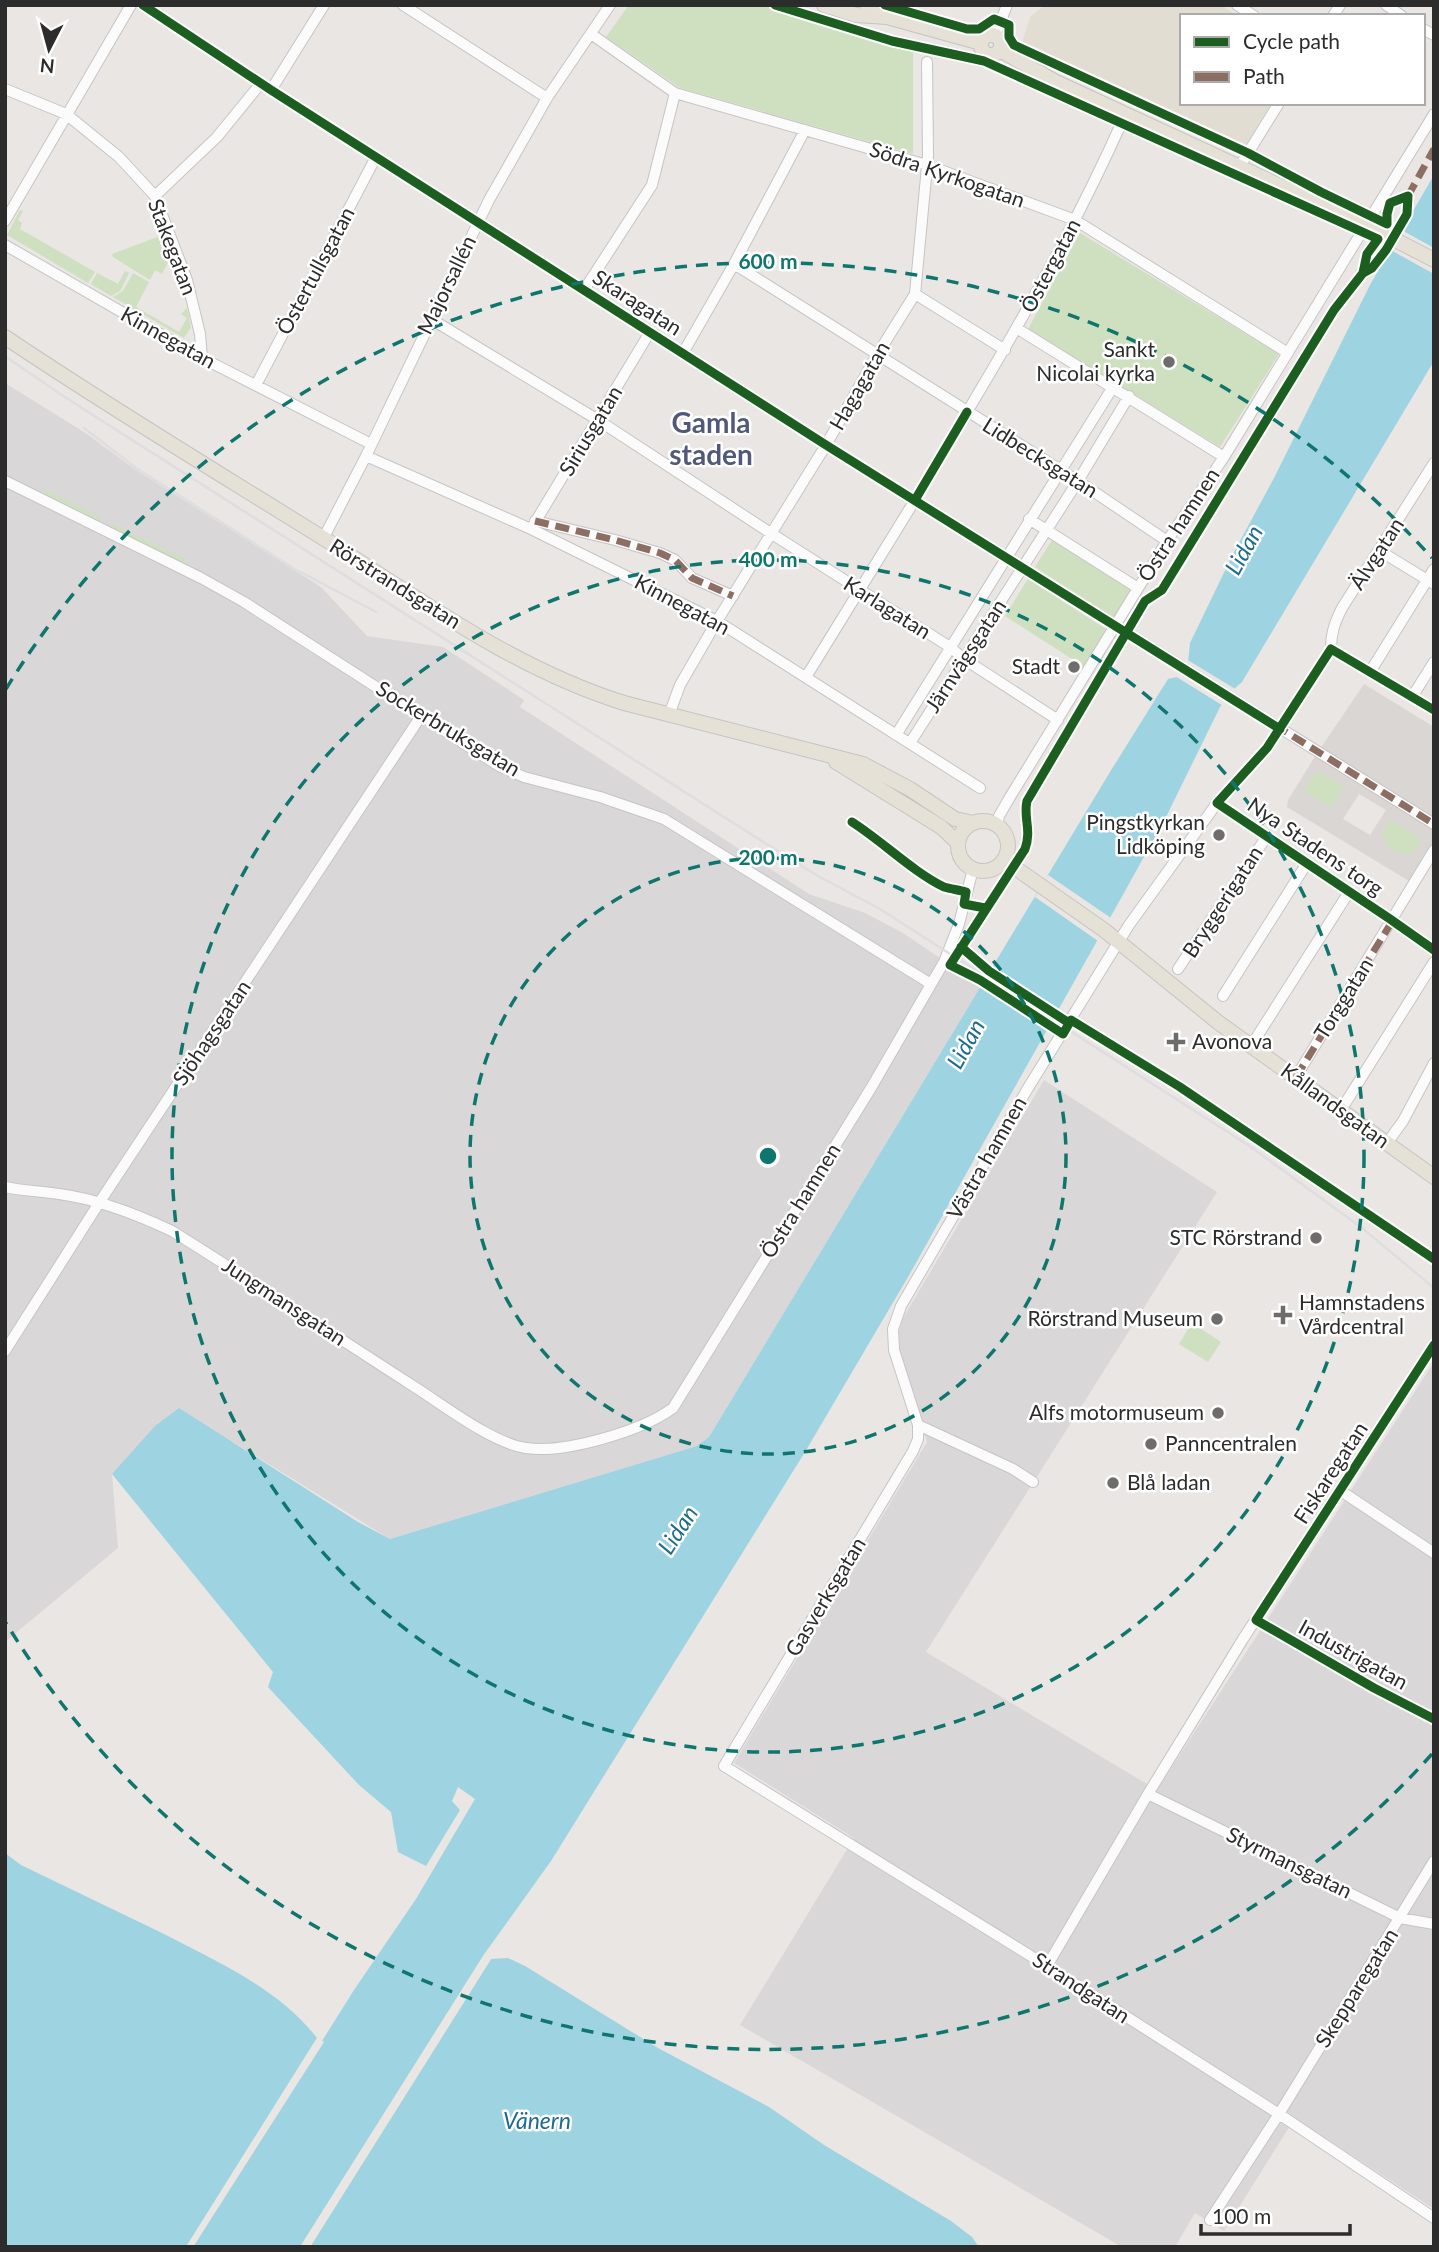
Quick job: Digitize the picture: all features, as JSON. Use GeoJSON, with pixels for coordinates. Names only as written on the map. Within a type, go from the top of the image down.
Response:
{"type":"FeatureCollection","features":[{"type":"Feature","properties":{"kind":"main road"},"geometry":{"type":"LineString","coordinates":[[824,5],[856,15],[887,17],[981,43],[986,54],[994,55],[998,43],[1054,81],[1383,233],[1434,260]]}},
{"type":"Feature","properties":{"kind":"main road"},"geometry":{"type":"LineString","coordinates":[[867,5],[887,17]]}},
{"type":"Feature","properties":{"kind":"main road","name":"Rörstrandsgatan"},"geometry":{"type":"LineString","coordinates":[[5,337],[444,616],[551,674],[587,692],[863,764],[910,789],[955,819],[974,823]]}},
{"type":"Feature","properties":{"kind":"main road","name":"Rörstrandsgatan"},"geometry":{"type":"LineString","coordinates":[[820,753],[918,812],[958,843]]}},
{"type":"Feature","properties":{"kind":"main road"},"geometry":{"type":"LineString","coordinates":[[983,821],[997,826],[1006,838],[1007,853],[1003,860],[990,870],[973,869],[961,858],[958,843],[963,831],[974,823],[983,821]]}},
{"type":"Feature","properties":{"kind":"main road","name":"Kållandsgatan"},"geometry":{"type":"LineString","coordinates":[[1003,860],[1104,930],[1251,1046],[1434,1177]]}},
{"type":"Feature","properties":{"kind":"street"},"geometry":{"type":"LineString","coordinates":[[5,221],[131,5]]}},
{"type":"Feature","properties":{"kind":"street","name":"Skaragatan"},"geometry":{"type":"LineString","coordinates":[[143,5],[271,90],[826,445],[1434,824]]}},
{"type":"Feature","properties":{"kind":"street"},"geometry":{"type":"LineString","coordinates":[[271,90],[324,5]]}},
{"type":"Feature","properties":{"kind":"street"},"geometry":{"type":"LineString","coordinates":[[402,5],[547,98]]}},
{"type":"Feature","properties":{"kind":"street","name":"Majorsallén"},"geometry":{"type":"LineString","coordinates":[[323,539],[366,456],[478,221],[547,98],[610,5]]}},
{"type":"Feature","properties":{"kind":"street"},"geometry":{"type":"LineString","coordinates":[[998,43],[1007,5]]}},
{"type":"Feature","properties":{"kind":"street","name":"Södra Kyrkogatan"},"geometry":{"type":"LineString","coordinates":[[591,34],[675,93],[927,164],[1075,220],[1288,353]]}},
{"type":"Feature","properties":{"kind":"street","name":"Hagagatan"},"geometry":{"type":"LineString","coordinates":[[669,715],[680,685],[717,621],[915,294],[927,164],[927,62]]}},
{"type":"Feature","properties":{"kind":"street"},"geometry":{"type":"LineString","coordinates":[[155,196],[225,128],[261,83]]}},
{"type":"Feature","properties":{"kind":"street","name":"Stakegatan"},"geometry":{"type":"LineString","coordinates":[[5,89],[66,114],[119,157],[155,196],[187,280],[200,334],[202,358]]}},
{"type":"Feature","properties":{"kind":"street"},"geometry":{"type":"LineString","coordinates":[[584,290],[652,186],[675,93]]}},
{"type":"Feature","properties":{"kind":"street"},"geometry":{"type":"LineString","coordinates":[[1240,166],[1278,105]]}},
{"type":"Feature","properties":{"kind":"street","name":"Östra hamnen"},"geometry":{"type":"LineString","coordinates":[[997,826],[1010,797],[1114,626],[1224,457],[1434,114]]}},
{"type":"Feature","properties":{"kind":"street","name":"Östergatan"},"geometry":{"type":"LineString","coordinates":[[967,412],[1018,329],[1075,220],[1125,115]]}},
{"type":"Feature","properties":{"kind":"street"},"geometry":{"type":"LineString","coordinates":[[683,353],[806,130]]}},
{"type":"Feature","properties":{"kind":"street","name":"Östertullsgatan"},"geometry":{"type":"LineString","coordinates":[[256,385],[376,157]]}},
{"type":"Feature","properties":{"kind":"street","name":"Kinnegatan"},"geometry":{"type":"LineString","coordinates":[[5,245],[202,358],[371,444]]}},
{"type":"Feature","properties":{"kind":"street","name":"Lidbecksgatan"},"geometry":{"type":"LineString","coordinates":[[734,264],[1061,470],[1167,541]]}},
{"type":"Feature","properties":{"kind":"street"},"geometry":{"type":"LineString","coordinates":[[915,294],[1005,350]]}},
{"type":"Feature","properties":{"kind":"street","name":"Karlagatan"},"geometry":{"type":"LineString","coordinates":[[431,319],[598,420],[950,647],[964,659],[1058,720]]}},
{"type":"Feature","properties":{"kind":"street"},"geometry":{"type":"LineString","coordinates":[[1018,329],[1224,457]]}},
{"type":"Feature","properties":{"kind":"street","name":"Siriusgatan"},"geometry":{"type":"LineString","coordinates":[[533,525],[650,332]]}},
{"type":"Feature","properties":{"kind":"street","name":"Järnvägsgatan"},"geometry":{"type":"LineString","coordinates":[[896,735],[1113,387]]}},
{"type":"Feature","properties":{"kind":"street","name":"Järnvägsgatan"},"geometry":{"type":"LineString","coordinates":[[910,743],[1078,481],[1129,396]]}},
{"type":"Feature","properties":{"kind":"street","name":"Kinnegatan"},"geometry":{"type":"LineString","coordinates":[[366,456],[533,525],[717,621],[980,788]]}},
{"type":"Feature","properties":{"kind":"street","name":"Älvgatan"},"geometry":{"type":"LineString","coordinates":[[1370,671],[1331,649],[1332,628],[1434,463]]}},
{"type":"Feature","properties":{"kind":"street","name":"Sockerbruksgatan"},"geometry":{"type":"LineString","coordinates":[[5,481],[244,602],[515,774],[638,808],[682,828],[800,905],[931,984]]}},
{"type":"Feature","properties":{"kind":"street"},"geometry":{"type":"LineString","coordinates":[[806,677],[915,500]]}},
{"type":"Feature","properties":{"kind":"street"},"geometry":{"type":"LineString","coordinates":[[1029,519],[1138,588]]}},
{"type":"Feature","properties":{"kind":"street"},"geometry":{"type":"LineString","coordinates":[[533,525],[614,540],[669,557],[692,578],[733,596]]}},
{"type":"Feature","properties":{"kind":"street"},"geometry":{"type":"LineString","coordinates":[[1380,551],[1430,582]]}},
{"type":"Feature","properties":{"kind":"street"},"geometry":{"type":"LineString","coordinates":[[1434,569],[1430,582],[1370,671],[1434,710]]}},
{"type":"Feature","properties":{"kind":"street"},"geometry":{"type":"LineString","coordinates":[[1412,696],[1434,662]]}},
{"type":"Feature","properties":{"kind":"street","name":"Sjöhagsgatan"},"geometry":{"type":"LineString","coordinates":[[5,1351],[99,1203],[421,716]]}},
{"type":"Feature","properties":{"kind":"street","name":"Nya Stadens torg"},"geometry":{"type":"LineString","coordinates":[[1217,803],[1434,950]]}},
{"type":"Feature","properties":{"kind":"street","name":"Västra hamnen"},"geometry":{"type":"LineString","coordinates":[[918,1425],[894,1350],[893,1329],[901,1306],[1028,1088],[1119,942],[1217,803]]}},
{"type":"Feature","properties":{"kind":"street","name":"Bryggerigatan"},"geometry":{"type":"LineString","coordinates":[[1178,970],[1267,836]]}},
{"type":"Feature","properties":{"kind":"street","name":"Torggatan"},"geometry":{"type":"LineString","coordinates":[[1296,1077],[1434,850]]}},
{"type":"Feature","properties":{"kind":"street"},"geometry":{"type":"LineString","coordinates":[[1223,996],[1307,863]]}},
{"type":"Feature","properties":{"kind":"street","name":"Östra hamnen"},"geometry":{"type":"LineString","coordinates":[[548,1449],[594,1441],[634,1429],[659,1418],[673,1408],[931,984],[953,943],[973,869]]}},
{"type":"Feature","properties":{"kind":"street"},"geometry":{"type":"LineString","coordinates":[[1251,1046],[1349,892]]}},
{"type":"Feature","properties":{"kind":"street"},"geometry":{"type":"LineString","coordinates":[[1341,1110],[1434,962]]}},
{"type":"Feature","properties":{"kind":"street"},"geometry":{"type":"LineString","coordinates":[[1387,1143],[1403,1121],[1434,1063]]}},
{"type":"Feature","properties":{"kind":"street","name":"Jungmansgatan"},"geometry":{"type":"LineString","coordinates":[[5,1188],[58,1194],[99,1203],[150,1220],[172,1231],[493,1436],[528,1449],[548,1449]]}},
{"type":"Feature","properties":{"kind":"street","name":"Fiskaregatan"},"geometry":{"type":"LineString","coordinates":[[1047,1966],[1148,1794],[1256,1620],[1434,1345]]}},
{"type":"Feature","properties":{"kind":"street"},"geometry":{"type":"LineString","coordinates":[[918,1425],[1013,1469],[1033,1482]]}},
{"type":"Feature","properties":{"kind":"street","name":"Gasverksgatan"},"geometry":{"type":"LineString","coordinates":[[724,1766],[913,1451],[918,1439],[918,1425]]}},
{"type":"Feature","properties":{"kind":"street"},"geometry":{"type":"LineString","coordinates":[[1340,1491],[1434,1553]]}},
{"type":"Feature","properties":{"kind":"street","name":"Industrigatan"},"geometry":{"type":"LineString","coordinates":[[1256,1620],[1434,1719]]}},
{"type":"Feature","properties":{"kind":"street","name":"Strandgatan"},"geometry":{"type":"LineString","coordinates":[[724,1766],[1047,1966],[1279,2114],[1434,2218]]}},
{"type":"Feature","properties":{"kind":"street","name":"Styrmansgatan"},"geometry":{"type":"LineString","coordinates":[[1148,1794],[1400,1918],[1434,1924]]}},
{"type":"Feature","properties":{"kind":"street","name":"Skepparegatan"},"geometry":{"type":"LineString","coordinates":[[1210,2220],[1279,2114],[1434,1861]]}},
{"type":"Feature","properties":{"kind":"shaded area"},"geometry":{"type":"Polygon","coordinates":[[[1045,5],[1220,5],[1235,14],[1180,14],[1180,105],[1271,105],[1247,143],[1242,146],[1021,46],[1030,17],[1045,5]]]}},
{"type":"Feature","properties":{"kind":"shaded area"},"geometry":{"type":"Polygon","coordinates":[[[5,383],[321,587],[367,636],[443,647],[524,700],[520,707],[809,894],[865,913],[903,933],[981,986],[709,1437],[697,1446],[390,1539],[233,1442],[112,1474],[118,1548],[5,1642],[5,383]]]}},
{"type":"Feature","properties":{"kind":"shaded area"},"geometry":{"type":"Polygon","coordinates":[[[1364,684],[1434,727],[1434,841],[1409,881],[1287,807],[1288,800],[1364,684]],[[1317,770],[1304,791],[1331,808],[1344,787],[1317,770]],[[1359,794],[1343,819],[1370,835],[1386,810],[1359,794]],[[1390,819],[1381,836],[1391,850],[1412,855],[1421,839],[1390,819]]]}},
{"type":"Feature","properties":{"kind":"shaded area"},"geometry":{"type":"Polygon","coordinates":[[[1044,1080],[1217,1192],[926,1652],[1157,1790],[1434,1362],[1434,2209],[1295,2118],[1224,2231],[1195,2213],[1175,2247],[1122,2247],[740,2025],[854,1838],[734,1763],[927,1442],[899,1349],[898,1335],[903,1318],[1044,1080]]]}},
{"type":"Feature","properties":{"kind":"green space"},"geometry":{"type":"Polygon","coordinates":[[[629,5],[764,5],[913,51],[913,154],[680,88],[606,37],[629,5]]]}},
{"type":"Feature","properties":{"kind":"green space"},"geometry":{"type":"Polygon","coordinates":[[[20,210],[23,211],[18,220],[22,223],[20,229],[95,272],[88,283],[7,235],[20,210]]]}},
{"type":"Feature","properties":{"kind":"green space"},"geometry":{"type":"Polygon","coordinates":[[[1080,233],[1279,354],[1220,447],[1028,329],[1080,233]]]}},
{"type":"Feature","properties":{"kind":"green space"},"geometry":{"type":"Polygon","coordinates":[[[163,235],[171,256],[162,274],[155,270],[150,280],[113,257],[112,254],[163,235]]]}},
{"type":"Feature","properties":{"kind":"green space"},"geometry":{"type":"Polygon","coordinates":[[[125,271],[129,273],[120,291],[111,296],[91,284],[97,273],[118,284],[125,271]]]}},
{"type":"Feature","properties":{"kind":"green space"},"geometry":{"type":"Polygon","coordinates":[[[133,273],[149,282],[136,307],[179,332],[187,318],[181,314],[187,308],[191,327],[184,338],[113,297],[123,291],[133,273]]]}},
{"type":"Feature","properties":{"kind":"green space"},"geometry":{"type":"Polygon","coordinates":[[[44,489],[102,518],[94,521],[45,496],[44,489]]]}},
{"type":"Feature","properties":{"kind":"green space"},"geometry":{"type":"Polygon","coordinates":[[[113,524],[189,561],[184,564],[114,530],[113,524]]]}},
{"type":"Feature","properties":{"kind":"green space"},"geometry":{"type":"Polygon","coordinates":[[[1052,540],[1134,592],[1116,619],[1035,567],[1052,540]]]}},
{"type":"Feature","properties":{"kind":"green space"},"geometry":{"type":"Polygon","coordinates":[[[1028,579],[1109,631],[1086,668],[1005,616],[1028,579]]]}},
{"type":"Feature","properties":{"kind":"green space"},"geometry":{"type":"Polygon","coordinates":[[[1317,769],[1345,787],[1331,808],[1303,791],[1317,769]]]}},
{"type":"Feature","properties":{"kind":"green space"},"geometry":{"type":"Polygon","coordinates":[[[1390,818],[1422,839],[1412,855],[1391,850],[1381,836],[1390,818]]]}},
{"type":"Feature","properties":{"kind":"green space"},"geometry":{"type":"Polygon","coordinates":[[[1192,1323],[1221,1342],[1208,1362],[1179,1344],[1192,1323]]]}},
{"type":"Feature","properties":{"kind":"water","name":"Lidan"},"geometry":{"type":"Polygon","coordinates":[[[1434,175],[1434,361],[1242,682],[1220,707],[1166,817],[1115,909],[908,1277],[805,1452],[551,1861],[485,1953],[300,2247],[193,2247],[354,1990],[416,1899],[475,1799],[458,1787],[452,1801],[460,1810],[426,1866],[398,1852],[391,1812],[359,1785],[268,1687],[273,1672],[112,1474],[155,1426],[179,1408],[358,1522],[390,1539],[697,1446],[709,1437],[1110,772],[1168,679],[1177,677],[1188,662],[1190,643],[1233,554],[1370,285],[1434,175]]]}},
{"type":"Feature","properties":{"kind":"water"},"geometry":{"type":"Polygon","coordinates":[[[5,1853],[21,1865],[162,1933],[246,1978],[284,2005],[317,2038],[186,2247],[5,2247],[5,1853]]]}},
{"type":"Feature","properties":{"kind":"water","name":"Vänern"},"geometry":{"type":"Polygon","coordinates":[[[508,1958],[658,2048],[769,2107],[824,2145],[951,2221],[972,2237],[979,2247],[310,2247],[491,1959],[508,1958]]]}},
{"type":"Feature","properties":{"kind":"pier"},"geometry":{"type":"Polygon","coordinates":[[[1398,228],[1434,248],[1434,274],[1387,248],[1398,228]]]}},
{"type":"Feature","properties":{"kind":"pier"},"geometry":{"type":"Polygon","coordinates":[[[1186,659],[1237,690],[1225,707],[1175,676],[1186,659]]]}},
{"type":"Feature","properties":{"kind":"pier"},"geometry":{"type":"Polygon","coordinates":[[[1048,875],[1111,918],[1098,941],[1035,897],[1048,875]]]}},
{"type":"Feature","properties":{"kind":"pier"},"geometry":{"type":"Polygon","coordinates":[[[989,968],[1061,1013],[1052,1028],[979,982],[989,968]]]}},
{"type":"Feature","properties":{"kind":"pier"},"geometry":{"type":"Polygon","coordinates":[[[485,1953],[488,1955],[385,2119],[304,2247],[300,2247],[485,1953]]]}},
{"type":"Feature","properties":{"kind":"pier"},"geometry":{"type":"Polygon","coordinates":[[[488,1956],[491,1959],[310,2247],[306,2247],[488,1956]]]}},
{"type":"Feature","properties":{"kind":"pier"},"geometry":{"type":"Polygon","coordinates":[[[317,2038],[320,2040],[311,2055],[321,2040],[324,2042],[193,2247],[186,2247],[317,2038]]]}},
{"type":"Feature","properties":{"kind":"railway"},"geometry":{"type":"LineString","coordinates":[[5,356],[60,394],[768,845],[818,876],[880,909],[1251,1147],[1362,1228],[1434,1288]]}},
{"type":"Feature","properties":{"kind":"railway"},"geometry":{"type":"LineString","coordinates":[[84,428],[136,468],[293,568],[376,612]]}},
{"type":"Feature","properties":{"kind":"marked path"},"geometry":{"type":"LineString","coordinates":[[1408,196],[1434,149]]}},
{"type":"Feature","properties":{"kind":"marked path"},"geometry":{"type":"LineString","coordinates":[[535,521],[660,553],[675,560],[692,578],[733,596]]}},
{"type":"Feature","properties":{"kind":"marked path"},"geometry":{"type":"LineString","coordinates":[[1275,725],[1434,824]]}},
{"type":"Feature","properties":{"kind":"marked path"},"geometry":{"type":"LineString","coordinates":[[1296,1077],[1393,920],[1389,918]]}},
{"type":"Feature","properties":{"kind":"cycle path"},"geometry":{"type":"LineString","coordinates":[[143,5],[271,90],[826,445],[1280,729]]}},
{"type":"Feature","properties":{"kind":"cycle path"},"geometry":{"type":"LineString","coordinates":[[775,5],[892,41],[984,61],[1378,239],[1367,254],[1363,273]]}},
{"type":"Feature","properties":{"kind":"cycle path"},"geometry":{"type":"LineString","coordinates":[[885,5],[967,29],[979,29],[994,19],[1009,25],[1009,37],[1014,45],[1248,153],[1387,224],[1390,203],[1408,196]]}},
{"type":"Feature","properties":{"kind":"cycle path"},"geometry":{"type":"LineString","coordinates":[[1408,196],[1407,214],[1386,250],[1372,268],[1363,273],[1334,310],[1162,590],[1145,601],[1027,801],[1028,836],[1025,849],[950,965],[980,980],[1063,1034],[1071,1020],[1180,1087],[1434,1259]]}},
{"type":"Feature","properties":{"kind":"cycle path"},"geometry":{"type":"LineString","coordinates":[[915,500],[967,412]]}},
{"type":"Feature","properties":{"kind":"cycle path"},"geometry":{"type":"LineString","coordinates":[[1434,710],[1331,649],[1267,748],[1217,803],[1434,950]]}},
{"type":"Feature","properties":{"kind":"cycle path"},"geometry":{"type":"LineString","coordinates":[[852,822],[932,881],[966,892],[964,904],[985,908]]}},
{"type":"Feature","properties":{"kind":"cycle path"},"geometry":{"type":"LineString","coordinates":[[961,947],[989,971],[1069,1023]]}},
{"type":"Feature","properties":{"kind":"cycle path"},"geometry":{"type":"LineString","coordinates":[[1434,1345],[1256,1620],[1434,1719]]}},
{"type":"Feature","properties":{"kind":"place","name":"Sankt Nicolai kyrka"},"geometry":{"type":"Point","coordinates":[1169,362]}},
{"type":"Feature","properties":{"kind":"place","name":"Stadt"},"geometry":{"type":"Point","coordinates":[1074,667]}},
{"type":"Feature","properties":{"kind":"place","name":"Pingstkyrkan Lidköping"},"geometry":{"type":"Point","coordinates":[1219,835]}},
{"type":"Feature","properties":{"kind":"place","name":"Avonova"},"geometry":{"type":"Point","coordinates":[1176,1042]}},
{"type":"Feature","properties":{"kind":"place","name":"STC Rörstrand"},"geometry":{"type":"Point","coordinates":[1316,1238]}},
{"type":"Feature","properties":{"kind":"place","name":"Hamnstadens Vårdcentral"},"geometry":{"type":"Point","coordinates":[1283,1315]}},
{"type":"Feature","properties":{"kind":"place","name":"Rörstrand Museum"},"geometry":{"type":"Point","coordinates":[1217,1319]}},
{"type":"Feature","properties":{"kind":"place","name":"Alfs motormuseum"},"geometry":{"type":"Point","coordinates":[1218,1413]}},
{"type":"Feature","properties":{"kind":"place","name":"Panncentralen"},"geometry":{"type":"Point","coordinates":[1151,1444]}},
{"type":"Feature","properties":{"kind":"place","name":"Blå ladan"},"geometry":{"type":"Point","coordinates":[1113,1483]}},
{"type":"Feature","properties":{"kind":"district","name":"Gamla staden"},"geometry":{"type":"Point","coordinates":[711,439]}}]}
